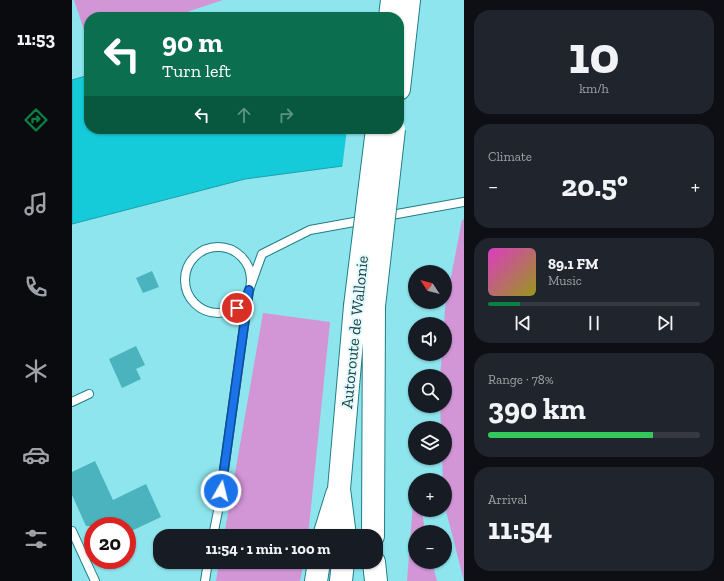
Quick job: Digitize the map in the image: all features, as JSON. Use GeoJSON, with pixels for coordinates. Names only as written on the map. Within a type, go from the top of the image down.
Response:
{"type":"FeatureCollection","features":[{"type":"Feature","properties":{"kind":"highway"},"geometry":{"type":"LineString","coordinates":[[391,12],[392,0]]}},
{"type":"Feature","properties":{"kind":"highway"},"geometry":{"type":"LineString","coordinates":[[404,44],[409,0]]}},
{"type":"Feature","properties":{"kind":"highway","name":"Autoroute de Wallonie"},"geometry":{"type":"LineString","coordinates":[[373,529],[365,306],[377,134]]}},
{"type":"Feature","properties":{"kind":"highway","name":"Autoroute de Wallonie"},"geometry":{"type":"LineString","coordinates":[[344,529],[339,489],[365,306],[393,134]]}},
{"type":"Feature","properties":{"kind":"highway"},"geometry":{"type":"LineString","coordinates":[[326,529],[339,489]]}},
{"type":"Feature","properties":{"kind":"highway"},"geometry":{"type":"LineString","coordinates":[[316,581],[319,569]]}},
{"type":"Feature","properties":{"kind":"highway"},"geometry":{"type":"LineString","coordinates":[[341,581],[342,569]]}},
{"type":"Feature","properties":{"kind":"highway"},"geometry":{"type":"LineString","coordinates":[[375,569],[376,581]]}},
{"type":"Feature","properties":{"kind":"lane"},"geometry":{"type":"LineString","coordinates":[[214,529],[219,506],[249,290],[252,281],[250,270],[245,260],[241,256],[226,248],[215,247],[205,250],[195,256],[185,275],[187,292],[196,305],[205,311],[221,314],[237,308],[245,301],[249,290],[262,254],[310,230],[464,202]]}},
{"type":"Feature","properties":{"kind":"lane"},"geometry":{"type":"LineString","coordinates":[[72,402],[89,394]]}},
{"type":"Feature","properties":{"kind":"lane"},"geometry":{"type":"LineString","coordinates":[[72,531],[95,581]]}},
{"type":"Feature","properties":{"kind":"lane"},"geometry":{"type":"LineString","coordinates":[[204,581],[207,569]]}},
{"type":"Feature","properties":{"kind":"shaded area"},"geometry":{"type":"Polygon","coordinates":[[[74,0],[223,0],[187,12],[84,12],[84,30],[74,0]]]}},
{"type":"Feature","properties":{"kind":"shaded area"},"geometry":{"type":"Polygon","coordinates":[[[464,219],[464,581],[452,534],[452,525],[450,525],[448,517],[452,517],[452,473],[443,473],[442,465],[452,465],[452,421],[441,421],[440,413],[452,413],[452,369],[441,369],[441,361],[452,361],[452,317],[444,317],[445,309],[452,309],[452,272],[462,220],[464,219]]]}},
{"type":"Feature","properties":{"kind":"shaded area"},"geometry":{"type":"Polygon","coordinates":[[[263,313],[330,322],[309,529],[225,529],[263,313]]]}},
{"type":"Feature","properties":{"kind":"shaded area"},"geometry":{"type":"Polygon","coordinates":[[[412,517],[423,517],[424,525],[411,525],[412,517]]]}},
{"type":"Feature","properties":{"kind":"shaded area"},"geometry":{"type":"Polygon","coordinates":[[[408,568],[434,569],[437,581],[407,581],[408,568]]]}},
{"type":"Feature","properties":{"kind":"shaded area"},"geometry":{"type":"Polygon","coordinates":[[[218,569],[303,569],[300,581],[216,581],[218,569]]]}},
{"type":"Feature","properties":{"kind":"water"},"geometry":{"type":"Polygon","coordinates":[[[464,11],[403,158],[245,179],[72,224],[72,80],[84,76],[84,134],[404,134],[404,120],[464,11]]]}},
{"type":"Feature","properties":{"kind":"pier"},"geometry":{"type":"Polygon","coordinates":[[[464,9],[464,156],[403,160],[342,169],[346,134],[404,134],[404,13],[464,9]]]}},
{"type":"Feature","properties":{"kind":"building"},"geometry":{"type":"Polygon","coordinates":[[[152,271],[159,287],[143,293],[136,278],[152,271]]]}},
{"type":"Feature","properties":{"kind":"building"},"geometry":{"type":"Polygon","coordinates":[[[136,346],[145,365],[136,369],[141,379],[122,388],[109,359],[136,346]]]}},
{"type":"Feature","properties":{"kind":"building"},"geometry":{"type":"Polygon","coordinates":[[[95,461],[113,500],[146,484],[161,517],[136,529],[136,517],[84,517],[84,522],[72,495],[72,472],[95,461]]]}},
{"type":"Feature","properties":{"kind":"route"},"geometry":{"type":"LineString","coordinates":[[221,491],[249,290],[245,301],[237,308]]}}]}
